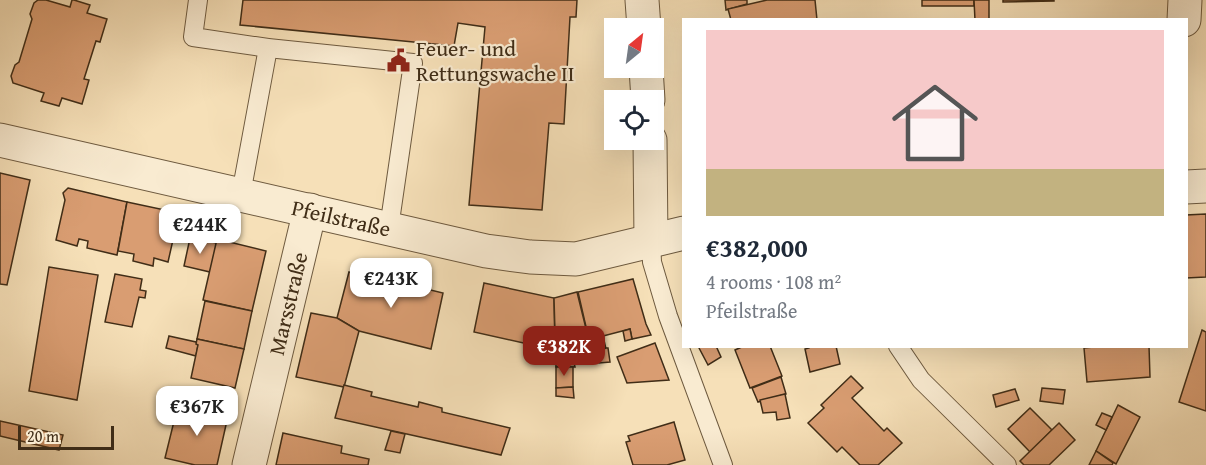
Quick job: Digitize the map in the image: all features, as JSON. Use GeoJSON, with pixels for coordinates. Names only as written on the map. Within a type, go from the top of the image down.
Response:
{"type":"FeatureCollection","features":[{"type":"Feature","properties":{"kind":"street"},"geometry":{"type":"LineString","coordinates":[[642,0],[643,18]]}},
{"type":"Feature","properties":{"kind":"street"},"geometry":{"type":"LineString","coordinates":[[1184,18],[1185,0]]}},
{"type":"Feature","properties":{"kind":"street","name":"Pfeilstraße"},"geometry":{"type":"LineString","coordinates":[[0,140],[486,251],[530,257],[576,258],[682,233]]}},
{"type":"Feature","properties":{"kind":"street"},"geometry":{"type":"LineString","coordinates":[[650,150],[651,241]]}},
{"type":"Feature","properties":{"kind":"street"},"geometry":{"type":"LineString","coordinates":[[1188,187],[1206,186]]}},
{"type":"Feature","properties":{"kind":"street","name":"Marsstraße"},"geometry":{"type":"LineString","coordinates":[[249,465],[310,210]]}},
{"type":"Feature","properties":{"kind":"lane"},"geometry":{"type":"LineString","coordinates":[[198,0],[193,37],[268,48],[413,63],[389,228]]}},
{"type":"Feature","properties":{"kind":"lane"},"geometry":{"type":"LineString","coordinates":[[241,194],[268,48]]}},
{"type":"Feature","properties":{"kind":"lane"},"geometry":{"type":"LineString","coordinates":[[651,241],[652,262],[668,316],[723,465]]}},
{"type":"Feature","properties":{"kind":"lane"},"geometry":{"type":"LineString","coordinates":[[899,348],[921,380],[1006,465]]}},
{"type":"Feature","properties":{"kind":"building"},"geometry":{"type":"Polygon","coordinates":[[[38,0],[70,7],[74,0],[90,5],[87,13],[107,19],[100,42],[96,41],[84,79],[89,80],[82,104],[62,98],[59,106],[41,101],[44,93],[13,83],[11,76],[15,65],[19,62],[32,19],[30,14],[34,3],[38,0]]]}},
{"type":"Feature","properties":{"kind":"building"},"geometry":{"type":"Polygon","coordinates":[[[243,0],[577,0],[576,17],[570,17],[564,124],[549,123],[542,210],[469,205],[485,27],[458,23],[454,46],[240,25],[243,0]]]}},
{"type":"Feature","properties":{"kind":"building"},"geometry":{"type":"Polygon","coordinates":[[[725,0],[747,0],[747,4],[726,10],[725,0]]]}},
{"type":"Feature","properties":{"kind":"building"},"geometry":{"type":"Polygon","coordinates":[[[767,0],[815,0],[817,18],[730,18],[728,9],[767,0]]]}},
{"type":"Feature","properties":{"kind":"building"},"geometry":{"type":"Polygon","coordinates":[[[922,0],[974,0],[974,6],[922,6],[922,0]]]}},
{"type":"Feature","properties":{"kind":"building"},"geometry":{"type":"Polygon","coordinates":[[[974,0],[989,0],[989,18],[975,18],[974,0]]]}},
{"type":"Feature","properties":{"kind":"building"},"geometry":{"type":"Polygon","coordinates":[[[1003,0],[1054,0],[1054,1],[1003,2],[1003,0]]]}},
{"type":"Feature","properties":{"kind":"building"},"geometry":{"type":"Polygon","coordinates":[[[0,173],[30,180],[7,285],[0,284],[0,173]]]}},
{"type":"Feature","properties":{"kind":"building"},"geometry":{"type":"Polygon","coordinates":[[[68,188],[127,202],[117,255],[87,248],[88,241],[79,239],[77,246],[56,240],[65,200],[63,193],[68,188]]]}},
{"type":"Feature","properties":{"kind":"building"},"geometry":{"type":"Polygon","coordinates":[[[127,202],[179,213],[168,262],[154,258],[153,266],[133,261],[134,254],[118,251],[127,202]]]}},
{"type":"Feature","properties":{"kind":"building"},"geometry":{"type":"Polygon","coordinates":[[[1206,214],[1206,277],[1188,278],[1188,215],[1206,214]]]}},
{"type":"Feature","properties":{"kind":"building"},"geometry":{"type":"Polygon","coordinates":[[[190,238],[217,243],[210,272],[184,266],[190,238]]]}},
{"type":"Feature","properties":{"kind":"building"},"geometry":{"type":"Polygon","coordinates":[[[217,239],[266,251],[252,311],[203,300],[217,239]]]}},
{"type":"Feature","properties":{"kind":"building"},"geometry":{"type":"Polygon","coordinates":[[[49,267],[98,275],[77,400],[29,391],[49,267]]]}},
{"type":"Feature","properties":{"kind":"building"},"geometry":{"type":"Polygon","coordinates":[[[349,272],[372,277],[378,272],[389,276],[392,281],[443,293],[431,349],[359,331],[337,318],[349,272]]]}},
{"type":"Feature","properties":{"kind":"building"},"geometry":{"type":"Polygon","coordinates":[[[115,274],[142,279],[140,290],[146,291],[145,298],[139,297],[132,327],[105,322],[115,274]]]}},
{"type":"Feature","properties":{"kind":"building"},"geometry":{"type":"Polygon","coordinates":[[[633,279],[651,335],[632,339],[630,329],[603,336],[606,349],[592,353],[578,292],[633,279]]]}},
{"type":"Feature","properties":{"kind":"building"},"geometry":{"type":"Polygon","coordinates":[[[484,283],[554,298],[555,350],[474,332],[484,283]]]}},
{"type":"Feature","properties":{"kind":"building"},"geometry":{"type":"Polygon","coordinates":[[[577,292],[592,353],[573,358],[575,367],[556,367],[554,298],[577,292]]]}},
{"type":"Feature","properties":{"kind":"building"},"geometry":{"type":"Polygon","coordinates":[[[205,301],[252,311],[244,349],[197,339],[205,301]]]}},
{"type":"Feature","properties":{"kind":"building"},"geometry":{"type":"Polygon","coordinates":[[[311,313],[337,318],[359,331],[344,387],[296,377],[311,313]]]}},
{"type":"Feature","properties":{"kind":"building"},"geometry":{"type":"Polygon","coordinates":[[[630,329],[632,339],[625,341],[623,331],[630,329]]]}},
{"type":"Feature","properties":{"kind":"building"},"geometry":{"type":"Polygon","coordinates":[[[1202,330],[1206,332],[1206,411],[1179,402],[1202,330]]]}},
{"type":"Feature","properties":{"kind":"building"},"geometry":{"type":"Polygon","coordinates":[[[169,336],[196,342],[198,345],[196,356],[166,348],[169,336]]]}},
{"type":"Feature","properties":{"kind":"building"},"geometry":{"type":"Polygon","coordinates":[[[197,339],[244,349],[235,388],[191,378],[198,345],[196,344],[197,339]]]}},
{"type":"Feature","properties":{"kind":"building"},"geometry":{"type":"Polygon","coordinates":[[[655,343],[669,380],[627,383],[617,357],[655,343]]]}},
{"type":"Feature","properties":{"kind":"building"},"geometry":{"type":"Polygon","coordinates":[[[608,348],[610,362],[599,363],[596,352],[608,348]]]}},
{"type":"Feature","properties":{"kind":"building"},"geometry":{"type":"Polygon","coordinates":[[[699,348],[717,348],[721,357],[708,365],[699,348]]]}},
{"type":"Feature","properties":{"kind":"building"},"geometry":{"type":"Polygon","coordinates":[[[771,348],[782,376],[750,388],[735,350],[771,348]]]}},
{"type":"Feature","properties":{"kind":"building"},"geometry":{"type":"Polygon","coordinates":[[[836,348],[840,364],[810,372],[805,349],[836,348]]]}},
{"type":"Feature","properties":{"kind":"building"},"geometry":{"type":"Polygon","coordinates":[[[1084,348],[1149,348],[1150,377],[1087,382],[1084,348]]]}},
{"type":"Feature","properties":{"kind":"building"},"geometry":{"type":"Polygon","coordinates":[[[556,367],[573,367],[573,387],[556,388],[556,367]]]}},
{"type":"Feature","properties":{"kind":"building"},"geometry":{"type":"Polygon","coordinates":[[[851,376],[863,388],[852,398],[884,431],[887,428],[902,443],[878,465],[860,465],[842,447],[837,452],[808,423],[824,408],[821,405],[851,376]]]}},
{"type":"Feature","properties":{"kind":"building"},"geometry":{"type":"Polygon","coordinates":[[[781,377],[786,394],[758,402],[752,388],[781,377]]]}},
{"type":"Feature","properties":{"kind":"building"},"geometry":{"type":"Polygon","coordinates":[[[344,385],[372,392],[371,396],[418,407],[419,402],[442,408],[442,412],[510,428],[501,455],[335,418],[344,385]]]}},
{"type":"Feature","properties":{"kind":"building"},"geometry":{"type":"Polygon","coordinates":[[[573,387],[574,398],[556,396],[556,388],[573,387]]]}},
{"type":"Feature","properties":{"kind":"building"},"geometry":{"type":"Polygon","coordinates":[[[1042,388],[1065,390],[1063,404],[1040,401],[1042,388]]]}},
{"type":"Feature","properties":{"kind":"building"},"geometry":{"type":"Polygon","coordinates":[[[1015,389],[1019,400],[996,407],[993,395],[1015,389]]]}},
{"type":"Feature","properties":{"kind":"building"},"geometry":{"type":"Polygon","coordinates":[[[785,394],[790,418],[777,420],[776,412],[763,413],[760,400],[785,394]]]}},
{"type":"Feature","properties":{"kind":"building"},"geometry":{"type":"Polygon","coordinates":[[[178,405],[228,416],[217,465],[195,465],[165,458],[178,405]]]}},
{"type":"Feature","properties":{"kind":"building"},"geometry":{"type":"Polygon","coordinates":[[[1118,405],[1140,417],[1116,464],[1096,451],[1118,405]]]}},
{"type":"Feature","properties":{"kind":"building"},"geometry":{"type":"Polygon","coordinates":[[[1030,408],[1052,430],[1030,452],[1008,429],[1030,408]]]}},
{"type":"Feature","properties":{"kind":"building"},"geometry":{"type":"Polygon","coordinates":[[[1102,413],[1112,417],[1106,430],[1096,425],[1102,413]]]}},
{"type":"Feature","properties":{"kind":"building"},"geometry":{"type":"Polygon","coordinates":[[[0,421],[63,435],[59,450],[0,436],[0,421]]]}},
{"type":"Feature","properties":{"kind":"building"},"geometry":{"type":"Polygon","coordinates":[[[674,422],[685,460],[667,465],[633,465],[626,442],[630,441],[628,436],[674,422]]]}},
{"type":"Feature","properties":{"kind":"building"},"geometry":{"type":"Polygon","coordinates":[[[1059,423],[1075,440],[1049,465],[1024,465],[1020,461],[1059,423]]]}},
{"type":"Feature","properties":{"kind":"building"},"geometry":{"type":"Polygon","coordinates":[[[391,431],[405,434],[400,453],[385,450],[391,431]]]}},
{"type":"Feature","properties":{"kind":"building"},"geometry":{"type":"Polygon","coordinates":[[[283,433],[342,446],[341,453],[369,459],[368,465],[276,465],[283,433]]]}},
{"type":"Feature","properties":{"kind":"building"},"geometry":{"type":"Polygon","coordinates":[[[1096,451],[1113,463],[1112,465],[1089,465],[1096,451]]]}},
{"type":"Feature","properties":{"kind":"place","name":"Feuer- und Rettungswache II"},"geometry":{"type":"Point","coordinates":[398,61]}}]}
